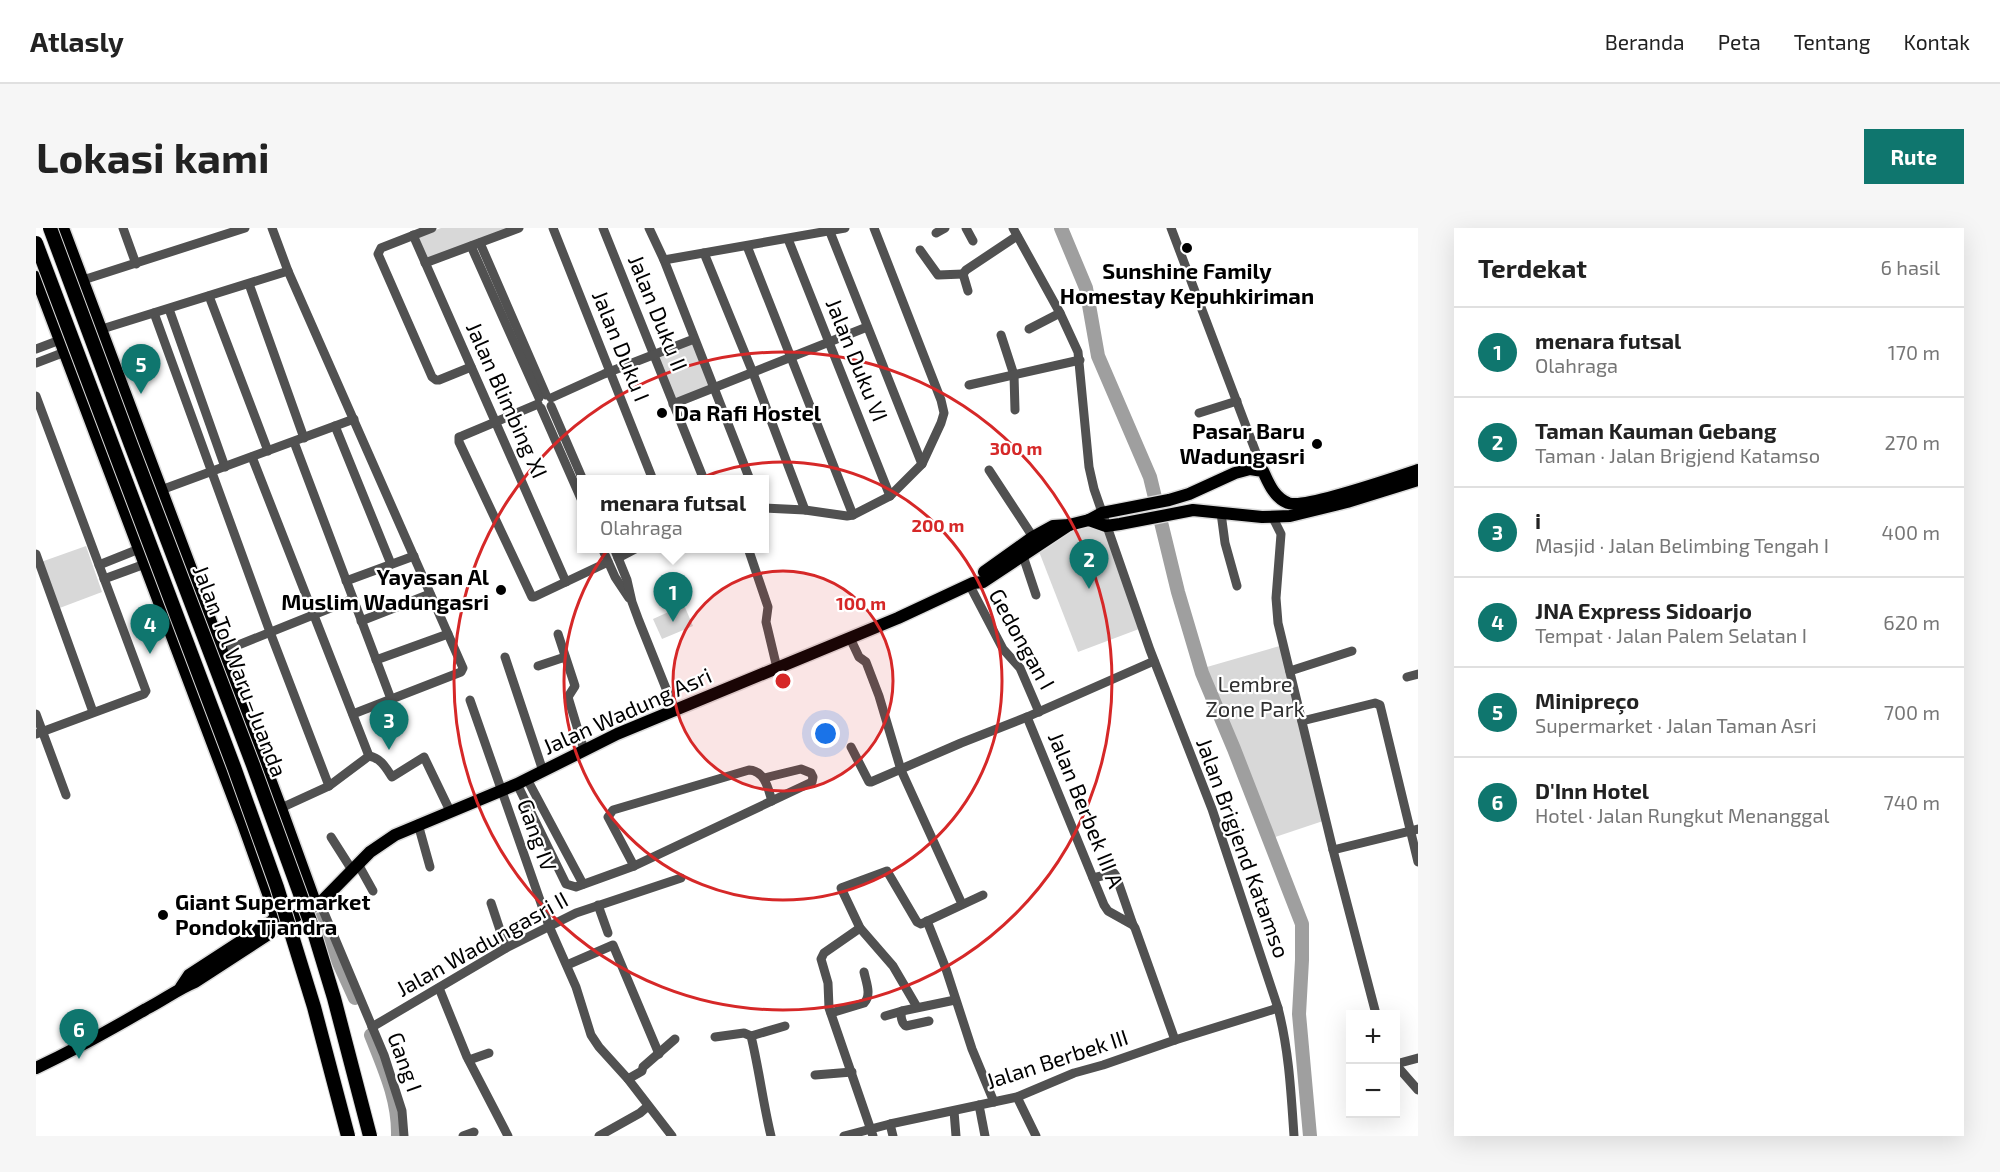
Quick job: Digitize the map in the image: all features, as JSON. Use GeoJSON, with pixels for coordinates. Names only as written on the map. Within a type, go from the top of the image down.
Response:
{"type":"FeatureCollection","features":[{"type":"Feature","properties":{"kind":"highway","name":"Jalan Tol Waru–Juanda"},"geometry":{"type":"LineString","coordinates":[[50,228],[314,932],[334,998],[370,1136]]}},
{"type":"Feature","properties":{"kind":"highway","name":"Jalan Tol Waru–Juanda"},"geometry":{"type":"LineString","coordinates":[[36,243],[277,886],[314,1007],[348,1136]]}},
{"type":"Feature","properties":{"kind":"main road"},"geometry":{"type":"LineString","coordinates":[[63,228],[221,652],[318,904]]}},
{"type":"Feature","properties":{"kind":"main road"},"geometry":{"type":"LineString","coordinates":[[36,277],[40,297],[65,352],[244,825],[276,916]]}},
{"type":"Feature","properties":{"kind":"main road"},"geometry":{"type":"LineString","coordinates":[[1104,519],[1190,494],[1235,473],[1257,470],[1274,493],[1284,501],[1297,505],[1418,470]]}},
{"type":"Feature","properties":{"kind":"main road"},"geometry":{"type":"LineString","coordinates":[[1104,519],[1139,522],[1193,510],[1268,517],[1290,516],[1347,502],[1418,480]]}},
{"type":"Feature","properties":{"kind":"main road"},"geometry":{"type":"LineString","coordinates":[[1268,517],[1274,493]]}},
{"type":"Feature","properties":{"kind":"main road"},"geometry":{"type":"LineString","coordinates":[[1190,494],[1188,501],[1193,510]]}},
{"type":"Feature","properties":{"kind":"main road","name":"Jalan Wadung Asri"},"geometry":{"type":"LineString","coordinates":[[971,584],[979,575],[1053,526],[1104,519]]}},
{"type":"Feature","properties":{"kind":"main road","name":"Jalan Wadung Asri"},"geometry":{"type":"LineString","coordinates":[[181,987],[195,982],[318,904],[383,842],[418,824],[522,782],[584,750],[850,638],[971,584],[983,582],[1069,525]]}},
{"type":"Feature","properties":{"kind":"main road"},"geometry":{"type":"LineString","coordinates":[[244,825],[282,810]]}},
{"type":"Feature","properties":{"kind":"main road"},"geometry":{"type":"LineString","coordinates":[[251,845],[268,836],[290,833]]}},
{"type":"Feature","properties":{"kind":"main road"},"geometry":{"type":"LineString","coordinates":[[36,1068],[165,999],[181,987],[189,975],[272,921],[276,916],[298,915]]}},
{"type":"Feature","properties":{"kind":"street"},"geometry":{"type":"LineString","coordinates":[[123,228],[136,264]]}},
{"type":"Feature","properties":{"kind":"street"},"geometry":{"type":"LineString","coordinates":[[83,280],[245,228]]}},
{"type":"Feature","properties":{"kind":"street"},"geometry":{"type":"LineString","coordinates":[[272,228],[288,271],[463,671],[354,714]]}},
{"type":"Feature","properties":{"kind":"street"},"geometry":{"type":"LineString","coordinates":[[432,228],[381,248],[378,254],[434,379],[440,380],[471,367]]}},
{"type":"Feature","properties":{"kind":"street"},"geometry":{"type":"LineString","coordinates":[[425,263],[519,228]]}},
{"type":"Feature","properties":{"kind":"street","name":"Jalan Duku I"},"geometry":{"type":"LineString","coordinates":[[553,228],[651,475]]}},
{"type":"Feature","properties":{"kind":"street","name":"Jalan Duku II"},"geometry":{"type":"LineString","coordinates":[[603,228],[702,475]]}},
{"type":"Feature","properties":{"kind":"street"},"geometry":{"type":"LineString","coordinates":[[649,228],[664,260],[748,475]]}},
{"type":"Feature","properties":{"kind":"street"},"geometry":{"type":"LineString","coordinates":[[664,260],[845,228]]}},
{"type":"Feature","properties":{"kind":"street"},"geometry":{"type":"LineString","coordinates":[[769,508],[853,515],[890,496],[922,464],[941,423],[943,407],[874,228]]}},
{"type":"Feature","properties":{"kind":"street"},"geometry":{"type":"LineString","coordinates":[[966,228],[974,241]]}},
{"type":"Feature","properties":{"kind":"street"},"geometry":{"type":"LineString","coordinates":[[1171,228],[1257,456],[1257,470]]}},
{"type":"Feature","properties":{"kind":"street"},"geometry":{"type":"LineString","coordinates":[[830,232],[922,464]]}},
{"type":"Feature","properties":{"kind":"street"},"geometry":{"type":"LineString","coordinates":[[920,250],[938,275],[963,274],[1015,232]]}},
{"type":"Feature","properties":{"kind":"street","name":"Jalan Brigjend Katamso"},"geometry":{"type":"LineString","coordinates":[[1015,232],[1076,345],[1080,360],[1089,467],[1150,663],[1212,809],[1275,1009],[1286,1037],[1294,1136]]}},
{"type":"Feature","properties":{"kind":"street","name":"Jalan Blimbing XI"},"geometry":{"type":"LineString","coordinates":[[413,235],[566,582]]}},
{"type":"Feature","properties":{"kind":"street","name":"Jalan Duku VI"},"geometry":{"type":"LineString","coordinates":[[788,239],[890,496]]}},
{"type":"Feature","properties":{"kind":"street"},"geometry":{"type":"LineString","coordinates":[[475,244],[545,402],[582,475]]}},
{"type":"Feature","properties":{"kind":"street"},"geometry":{"type":"LineString","coordinates":[[747,246],[853,515]]}},
{"type":"Feature","properties":{"kind":"street"},"geometry":{"type":"LineString","coordinates":[[704,253],[806,510]]}},
{"type":"Feature","properties":{"kind":"street"},"geometry":{"type":"LineString","coordinates":[[102,329],[288,271]]}},
{"type":"Feature","properties":{"kind":"street"},"geometry":{"type":"LineString","coordinates":[[963,274],[968,291]]}},
{"type":"Feature","properties":{"kind":"street"},"geometry":{"type":"LineString","coordinates":[[249,284],[304,438]]}},
{"type":"Feature","properties":{"kind":"street"},"geometry":{"type":"LineString","coordinates":[[209,296],[268,451]]}},
{"type":"Feature","properties":{"kind":"street"},"geometry":{"type":"LineString","coordinates":[[168,309],[225,467]]}},
{"type":"Feature","properties":{"kind":"street"},"geometry":{"type":"LineString","coordinates":[[1029,329],[1060,312]]}},
{"type":"Feature","properties":{"kind":"street"},"geometry":{"type":"LineString","coordinates":[[154,313],[270,632],[329,786]]}},
{"type":"Feature","properties":{"kind":"street"},"geometry":{"type":"LineString","coordinates":[[674,404],[867,327]]}},
{"type":"Feature","properties":{"kind":"street"},"geometry":{"type":"LineString","coordinates":[[1001,335],[1014,375],[1015,410]]}},
{"type":"Feature","properties":{"kind":"street"},"geometry":{"type":"LineString","coordinates":[[608,562],[532,597],[459,442],[459,437],[694,339]]}},
{"type":"Feature","properties":{"kind":"street"},"geometry":{"type":"LineString","coordinates":[[36,349],[60,340]]}},
{"type":"Feature","properties":{"kind":"street"},"geometry":{"type":"LineString","coordinates":[[36,363],[65,352]]}},
{"type":"Feature","properties":{"kind":"street"},"geometry":{"type":"LineString","coordinates":[[969,385],[1080,360]]}},
{"type":"Feature","properties":{"kind":"street"},"geometry":{"type":"LineString","coordinates":[[36,396],[40,420],[99,565],[146,692],[39,733]]}},
{"type":"Feature","properties":{"kind":"street"},"geometry":{"type":"LineString","coordinates":[[1199,413],[1237,401]]}},
{"type":"Feature","properties":{"kind":"street"},"geometry":{"type":"LineString","coordinates":[[545,402],[577,488]]}},
{"type":"Feature","properties":{"kind":"street"},"geometry":{"type":"LineString","coordinates":[[161,490],[354,419]]}},
{"type":"Feature","properties":{"kind":"street"},"geometry":{"type":"LineString","coordinates":[[335,426],[391,564]]}},
{"type":"Feature","properties":{"kind":"street"},"geometry":{"type":"LineString","coordinates":[[294,441],[391,699]]}},
{"type":"Feature","properties":{"kind":"street"},"geometry":{"type":"LineString","coordinates":[[252,457],[369,756]]}},
{"type":"Feature","properties":{"kind":"street"},"geometry":{"type":"LineString","coordinates":[[989,470],[1034,537]]}},
{"type":"Feature","properties":{"kind":"street"},"geometry":{"type":"LineString","coordinates":[[1221,513],[1225,543],[1237,586]]}},
{"type":"Feature","properties":{"kind":"street"},"geometry":{"type":"LineString","coordinates":[[1290,516],[1281,534],[1276,610],[1333,850],[1375,1010]]}},
{"type":"Feature","properties":{"kind":"street"},"geometry":{"type":"LineString","coordinates":[[1268,517],[1281,534]]}},
{"type":"Feature","properties":{"kind":"street"},"geometry":{"type":"LineString","coordinates":[[99,565],[139,549]]}},
{"type":"Feature","properties":{"kind":"street"},"geometry":{"type":"LineString","coordinates":[[604,553],[615,578],[632,602]]}},
{"type":"Feature","properties":{"kind":"street"},"geometry":{"type":"LineString","coordinates":[[616,553],[627,580],[632,602],[675,711]]}},
{"type":"Feature","properties":{"kind":"street"},"geometry":{"type":"LineString","coordinates":[[750,553],[768,607],[766,622],[777,668]]}},
{"type":"Feature","properties":{"kind":"street"},"geometry":{"type":"LineString","coordinates":[[36,554],[93,712]]}},
{"type":"Feature","properties":{"kind":"street"},"geometry":{"type":"LineString","coordinates":[[346,581],[414,556]]}},
{"type":"Feature","properties":{"kind":"street"},"geometry":{"type":"LineString","coordinates":[[1023,556],[1036,595]]}},
{"type":"Feature","properties":{"kind":"street"},"geometry":{"type":"LineString","coordinates":[[104,579],[145,564]]}},
{"type":"Feature","properties":{"kind":"street","name":"Gedongan I"},"geometry":{"type":"LineString","coordinates":[[971,584],[1003,649],[1020,668],[1039,712]]}},
{"type":"Feature","properties":{"kind":"street"},"geometry":{"type":"LineString","coordinates":[[361,621],[430,594]]}},
{"type":"Feature","properties":{"kind":"street"},"geometry":{"type":"LineString","coordinates":[[221,652],[353,599]]}},
{"type":"Feature","properties":{"kind":"street"},"geometry":{"type":"LineString","coordinates":[[376,660],[448,634]]}},
{"type":"Feature","properties":{"kind":"street"},"geometry":{"type":"LineString","coordinates":[[558,634],[575,686],[568,697],[584,750]]}},
{"type":"Feature","properties":{"kind":"street"},"geometry":{"type":"LineString","coordinates":[[850,638],[858,657],[866,662],[879,696],[901,770],[962,904]]}},
{"type":"Feature","properties":{"kind":"street"},"geometry":{"type":"LineString","coordinates":[[1290,671],[1352,651]]}},
{"type":"Feature","properties":{"kind":"street"},"geometry":{"type":"LineString","coordinates":[[505,657],[543,771]]}},
{"type":"Feature","properties":{"kind":"street"},"geometry":{"type":"LineString","coordinates":[[538,666],[565,657]]}},
{"type":"Feature","properties":{"kind":"street"},"geometry":{"type":"LineString","coordinates":[[851,747],[868,782],[1039,712],[1150,663]]}},
{"type":"Feature","properties":{"kind":"street"},"geometry":{"type":"LineString","coordinates":[[1407,677],[1418,674]]}},
{"type":"Feature","properties":{"kind":"street","name":"Gang IV"},"geometry":{"type":"LineString","coordinates":[[470,700],[500,791],[549,926],[576,987],[591,1035],[672,1136]]}},
{"type":"Feature","properties":{"kind":"street"},"geometry":{"type":"LineString","coordinates":[[1302,721],[1375,703],[1380,705],[1414,830],[1418,862]]}},
{"type":"Feature","properties":{"kind":"street"},"geometry":{"type":"LineString","coordinates":[[36,714],[39,733],[66,795]]}},
{"type":"Feature","properties":{"kind":"street","name":"Jalan Berbek III A"},"geometry":{"type":"LineString","coordinates":[[1027,717],[1108,911],[1133,925]]}},
{"type":"Feature","properties":{"kind":"street"},"geometry":{"type":"LineString","coordinates":[[282,810],[329,786],[369,756],[377,757],[392,777],[423,756],[450,811]]}},
{"type":"Feature","properties":{"kind":"street"},"geometry":{"type":"LineString","coordinates":[[522,782],[566,884],[576,887],[634,866],[812,782],[813,777],[811,773],[801,769],[764,778]]}},
{"type":"Feature","properties":{"kind":"street"},"geometry":{"type":"LineString","coordinates":[[634,866],[608,817],[613,810],[748,770],[764,778],[772,801]]}},
{"type":"Feature","properties":{"kind":"street"},"geometry":{"type":"LineString","coordinates":[[522,782],[583,884]]}},
{"type":"Feature","properties":{"kind":"street"},"geometry":{"type":"LineString","coordinates":[[418,824],[430,867]]}},
{"type":"Feature","properties":{"kind":"street"},"geometry":{"type":"LineString","coordinates":[[1333,850],[1414,830]]}},
{"type":"Feature","properties":{"kind":"street"},"geometry":{"type":"LineString","coordinates":[[331,837],[373,891]]}},
{"type":"Feature","properties":{"kind":"street"},"geometry":{"type":"LineString","coordinates":[[917,1007],[884,954],[860,928],[841,888],[885,871],[916,921],[921,924],[983,895]]}},
{"type":"Feature","properties":{"kind":"street"},"geometry":{"type":"LineString","coordinates":[[1093,878],[1114,873],[1116,876],[1175,1040]]}},
{"type":"Feature","properties":{"kind":"street","name":"Jalan Wadungasri II"},"geometry":{"type":"LineString","coordinates":[[372,1027],[506,948],[549,926],[598,905],[681,878]]}},
{"type":"Feature","properties":{"kind":"street"},"geometry":{"type":"LineString","coordinates":[[491,903],[506,948]]}},
{"type":"Feature","properties":{"kind":"street","name":"Gang I"},"geometry":{"type":"LineString","coordinates":[[318,904],[384,1055],[402,1111],[404,1136]]}},
{"type":"Feature","properties":{"kind":"street"},"geometry":{"type":"LineString","coordinates":[[598,905],[608,933]]}},
{"type":"Feature","properties":{"kind":"street"},"geometry":{"type":"LineString","coordinates":[[927,921],[946,969],[972,1049],[994,1102]]}},
{"type":"Feature","properties":{"kind":"street"},"geometry":{"type":"LineString","coordinates":[[860,928],[822,956],[828,983],[828,1005],[872,1132]]}},
{"type":"Feature","properties":{"kind":"street"},"geometry":{"type":"LineString","coordinates":[[567,965],[613,945],[659,1054]]}},
{"type":"Feature","properties":{"kind":"street"},"geometry":{"type":"LineString","coordinates":[[831,1013],[868,1000],[864,972]]}},
{"type":"Feature","properties":{"kind":"street"},"geometry":{"type":"LineString","coordinates":[[439,988],[469,1060],[507,1136]]}},
{"type":"Feature","properties":{"kind":"street"},"geometry":{"type":"LineString","coordinates":[[885,1017],[917,1007],[955,1000]]}},
{"type":"Feature","properties":{"kind":"street","name":"Jalan Berbek III"},"geometry":{"type":"LineString","coordinates":[[844,1136],[872,1132],[890,1124],[1017,1096],[1074,1074],[1275,1009]]}},
{"type":"Feature","properties":{"kind":"street"},"geometry":{"type":"LineString","coordinates":[[902,1011],[902,1022],[906,1026],[929,1021]]}},
{"type":"Feature","properties":{"kind":"street"},"geometry":{"type":"LineString","coordinates":[[714,1037],[744,1033],[751,1036],[785,1026]]}},
{"type":"Feature","properties":{"kind":"street"},"geometry":{"type":"LineString","coordinates":[[751,1036],[771,1136]]}},
{"type":"Feature","properties":{"kind":"street"},"geometry":{"type":"LineString","coordinates":[[628,1079],[642,1071],[675,1039]]}},
{"type":"Feature","properties":{"kind":"street"},"geometry":{"type":"LineString","coordinates":[[469,1060],[489,1053]]}},
{"type":"Feature","properties":{"kind":"street"},"geometry":{"type":"LineString","coordinates":[[1400,1063],[1418,1058]]}},
{"type":"Feature","properties":{"kind":"street"},"geometry":{"type":"LineString","coordinates":[[1400,1070],[1418,1090]]}},
{"type":"Feature","properties":{"kind":"street"},"geometry":{"type":"LineString","coordinates":[[815,1076],[852,1072]]}},
{"type":"Feature","properties":{"kind":"street"},"geometry":{"type":"LineString","coordinates":[[1017,1096],[1036,1136]]}},
{"type":"Feature","properties":{"kind":"street"},"geometry":{"type":"LineString","coordinates":[[979,1105],[985,1136]]}},
{"type":"Feature","properties":{"kind":"street"},"geometry":{"type":"LineString","coordinates":[[599,1136],[648,1106]]}},
{"type":"Feature","properties":{"kind":"street"},"geometry":{"type":"LineString","coordinates":[[954,1111],[956,1136]]}},
{"type":"Feature","properties":{"kind":"street"},"geometry":{"type":"LineString","coordinates":[[890,1124],[893,1136]]}},
{"type":"Feature","properties":{"kind":"street"},"geometry":{"type":"LineString","coordinates":[[463,1136],[474,1132]]}},
{"type":"Feature","properties":{"kind":"green space"},"geometry":{"type":"Polygon","coordinates":[[[441,228],[515,228],[427,260],[416,237],[441,228]]]}},
{"type":"Feature","properties":{"kind":"green space"},"geometry":{"type":"Polygon","coordinates":[[[693,342],[712,386],[676,401],[657,354],[693,342]]]}},
{"type":"Feature","properties":{"kind":"green space"},"geometry":{"type":"Polygon","coordinates":[[[1088,522],[1103,526],[1139,629],[1078,652],[1038,549],[1060,534],[1088,522]]]}},
{"type":"Feature","properties":{"kind":"green space"},"geometry":{"type":"Polygon","coordinates":[[[86,546],[102,592],[57,609],[41,562],[86,546]]]}},
{"type":"Feature","properties":{"kind":"green space"},"geometry":{"type":"Polygon","coordinates":[[[684,605],[693,626],[662,639],[653,619],[684,605]]]}},
{"type":"Feature","properties":{"kind":"green space","name":"Lembre Zone Park"},"geometry":{"type":"Polygon","coordinates":[[[1283,645],[1326,820],[1269,839],[1200,669],[1283,645]]]}},
{"type":"Feature","properties":{"kind":"waterway"},"geometry":{"type":"LineString","coordinates":[[1061,228],[1086,288],[1098,356],[1150,477],[1178,592],[1202,673],[1302,924],[1299,1014],[1310,1136]]}},
{"type":"Feature","properties":{"kind":"waterway"},"geometry":{"type":"LineString","coordinates":[[315,910],[355,998]]}},
{"type":"Feature","properties":{"kind":"waterway"},"geometry":{"type":"LineString","coordinates":[[371,1035],[393,1097],[398,1136]]}},
{"type":"Feature","properties":{"kind":"place","name":"Sunshine Family Homestay Kepuhkiriman"},"geometry":{"type":"Point","coordinates":[1187,248]}},
{"type":"Feature","properties":{"kind":"place","name":"Minipreço"},"geometry":{"type":"Point","coordinates":[141,394]}},
{"type":"Feature","properties":{"kind":"place","name":"Da Rafi Hostel"},"geometry":{"type":"Point","coordinates":[662,413]}},
{"type":"Feature","properties":{"kind":"place","name":"Pasar Baru Wadungasri"},"geometry":{"type":"Point","coordinates":[1317,444]}},
{"type":"Feature","properties":{"kind":"place","name":"Taman Kauman Gebang"},"geometry":{"type":"Point","coordinates":[1089,589]}},
{"type":"Feature","properties":{"kind":"place","name":"Yayasan Al Muslim Wadungasri"},"geometry":{"type":"Point","coordinates":[501,590]}},
{"type":"Feature","properties":{"kind":"place","name":"menara futsal"},"geometry":{"type":"Point","coordinates":[673,622]}},
{"type":"Feature","properties":{"kind":"place","name":"JNA Express Sidoarjo"},"geometry":{"type":"Point","coordinates":[150,654]}},
{"type":"Feature","properties":{"kind":"place","name":"i"},"geometry":{"type":"Point","coordinates":[389,750]}},
{"type":"Feature","properties":{"kind":"place","name":"Giant Supermarket Pondok Tjandra"},"geometry":{"type":"Point","coordinates":[163,915]}},
{"type":"Feature","properties":{"kind":"place","name":"D'Inn Hotel"},"geometry":{"type":"Point","coordinates":[79,1059]}}]}
